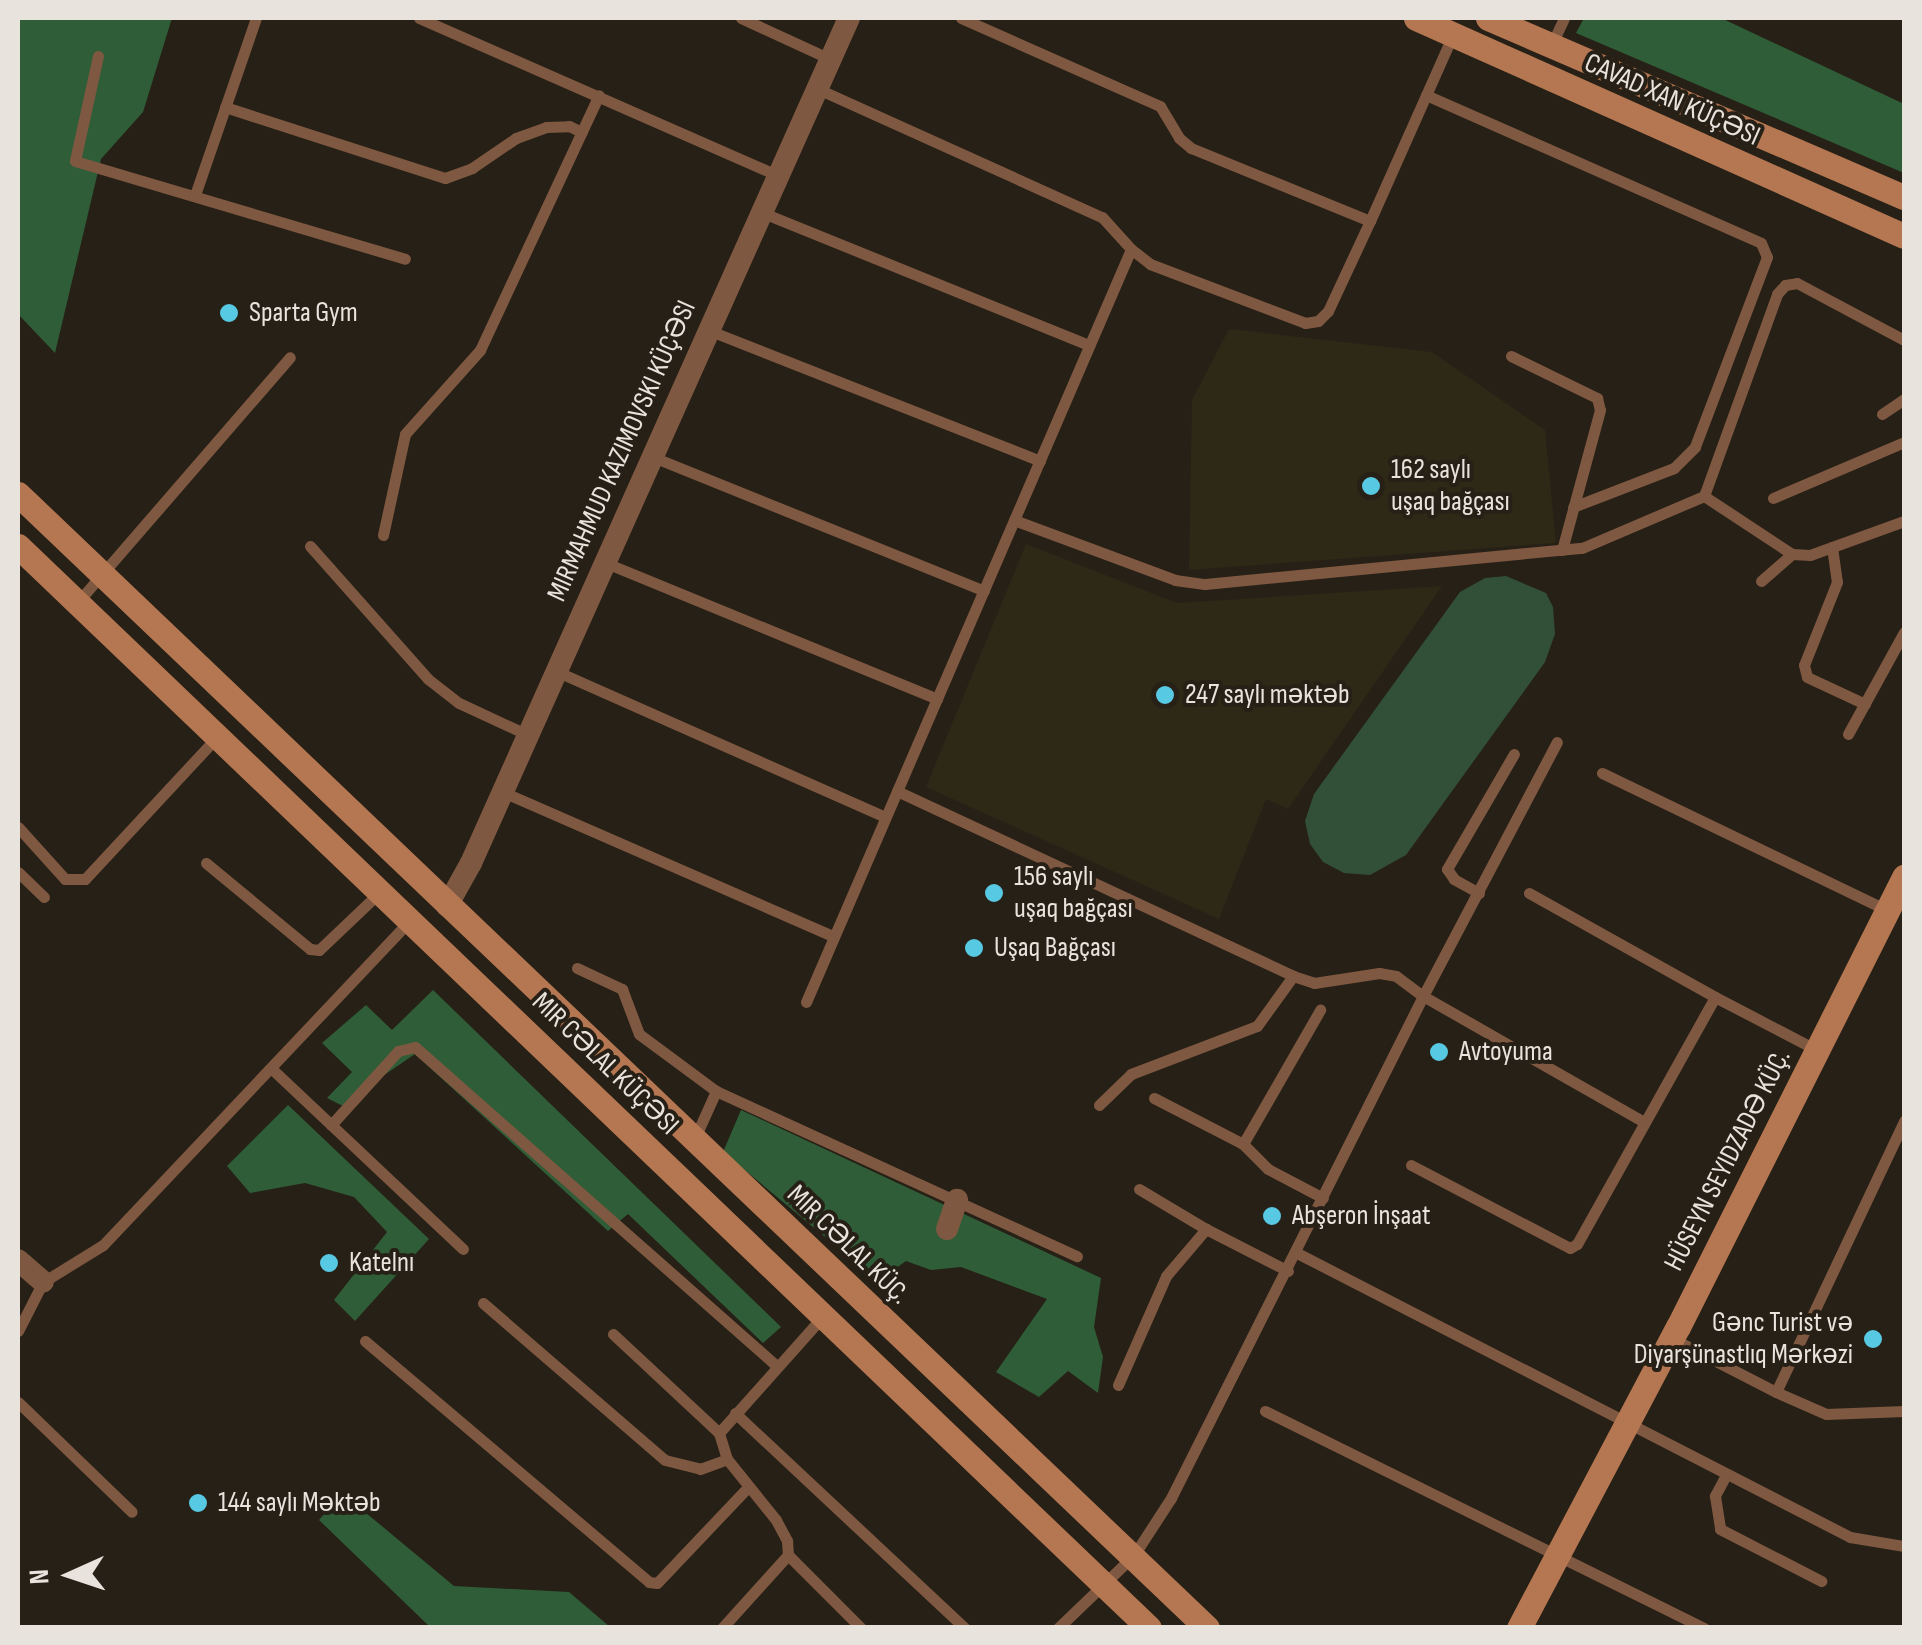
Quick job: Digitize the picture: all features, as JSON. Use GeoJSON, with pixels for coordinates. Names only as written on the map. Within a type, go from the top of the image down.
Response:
{"type":"FeatureCollection","features":[{"type":"Feature","properties":{"kind":"street"},"geometry":{"type":"LineString","coordinates":[[417,926],[447,906],[503,792],[849,18]]}},
{"type":"Feature","properties":{"kind":"street","name":"CAVAD XAN KÜÇƏSI"},"geometry":{"type":"LineString","coordinates":[[1416,18],[1904,236]]}},
{"type":"Feature","properties":{"kind":"street","name":"CAVAD XAN KÜÇƏSI"},"geometry":{"type":"LineString","coordinates":[[1488,18],[1904,197]]}},
{"type":"Feature","properties":{"kind":"street"},"geometry":{"type":"LineString","coordinates":[[18,494],[447,906]]}},
{"type":"Feature","properties":{"kind":"street","name":"MIR CƏLAL KÜÇƏSI"},"geometry":{"type":"LineString","coordinates":[[18,546],[1149,1628]]}},
{"type":"Feature","properties":{"kind":"street","name":"HÜSEYN SEYIDZADƏ KÜÇ."},"geometry":{"type":"LineString","coordinates":[[1519,1628],[1672,1338],[1904,877]]}},
{"type":"Feature","properties":{"kind":"street","name":"MIR CƏLAL KÜÇ."},"geometry":{"type":"LineString","coordinates":[[447,906],[1208,1628]]}},
{"type":"Feature","properties":{"kind":"street"},"geometry":{"type":"LineString","coordinates":[[947,1229],[957,1200]]}},
{"type":"Feature","properties":{"kind":"street"},"geometry":{"type":"LineString","coordinates":[[18,1260],[43,1282]]}},
{"type":"Feature","properties":{"kind":"lane"},"geometry":{"type":"LineString","coordinates":[[195,195],[256,18]]}},
{"type":"Feature","properties":{"kind":"lane"},"geometry":{"type":"LineString","coordinates":[[419,18],[776,175]]}},
{"type":"Feature","properties":{"kind":"lane"},"geometry":{"type":"LineString","coordinates":[[741,18],[830,59]]}},
{"type":"Feature","properties":{"kind":"lane"},"geometry":{"type":"LineString","coordinates":[[961,18],[1160,106],[1179,138],[1191,148],[1370,221]]}},
{"type":"Feature","properties":{"kind":"lane"},"geometry":{"type":"LineString","coordinates":[[1550,46],[1564,18]]}},
{"type":"Feature","properties":{"kind":"lane"},"geometry":{"type":"LineString","coordinates":[[816,88],[1102,216],[1131,250],[1150,264],[1305,323],[1318,321],[1328,311],[1452,34]]}},
{"type":"Feature","properties":{"kind":"lane"},"geometry":{"type":"LineString","coordinates":[[98,56],[75,160],[406,259]]}},
{"type":"Feature","properties":{"kind":"lane"},"geometry":{"type":"LineString","coordinates":[[383,534],[404,434],[480,350],[599,95]]}},
{"type":"Feature","properties":{"kind":"lane"},"geometry":{"type":"LineString","coordinates":[[1426,96],[1761,244],[1767,257],[1695,447],[1674,468],[1573,507]]}},
{"type":"Feature","properties":{"kind":"lane"},"geometry":{"type":"LineString","coordinates":[[226,107],[445,178],[472,168],[516,138],[546,127],[568,126],[582,132]]}},
{"type":"Feature","properties":{"kind":"lane"},"geometry":{"type":"LineString","coordinates":[[761,212],[1089,345]]}},
{"type":"Feature","properties":{"kind":"lane"},"geometry":{"type":"LineString","coordinates":[[806,1002],[1131,250]]}},
{"type":"Feature","properties":{"kind":"lane"},"geometry":{"type":"LineString","coordinates":[[1014,520],[1175,580],[1205,584],[1562,550],[1603,541],[1704,496],[1777,294],[1785,285],[1797,283],[1904,340]]}},
{"type":"Feature","properties":{"kind":"lane"},"geometry":{"type":"LineString","coordinates":[[708,330],[1040,461]]}},
{"type":"Feature","properties":{"kind":"lane"},"geometry":{"type":"LineString","coordinates":[[1511,356],[1598,398],[1600,410],[1562,550]]}},
{"type":"Feature","properties":{"kind":"lane"},"geometry":{"type":"LineString","coordinates":[[77,603],[290,357]]}},
{"type":"Feature","properties":{"kind":"lane"},"geometry":{"type":"LineString","coordinates":[[1882,414],[1904,399]]}},
{"type":"Feature","properties":{"kind":"lane"},"geometry":{"type":"LineString","coordinates":[[1773,498],[1904,442]]}},
{"type":"Feature","properties":{"kind":"lane"},"geometry":{"type":"LineString","coordinates":[[653,457],[984,591]]}},
{"type":"Feature","properties":{"kind":"lane"},"geometry":{"type":"LineString","coordinates":[[1704,496],[1792,554],[1810,556],[1904,521]]}},
{"type":"Feature","properties":{"kind":"lane"},"geometry":{"type":"LineString","coordinates":[[310,546],[428,679],[459,703],[528,735]]}},
{"type":"Feature","properties":{"kind":"lane"},"geometry":{"type":"LineString","coordinates":[[1832,548],[1838,582],[1804,666],[1806,677],[1865,704]]}},
{"type":"Feature","properties":{"kind":"lane"},"geometry":{"type":"LineString","coordinates":[[1761,582],[1792,554]]}},
{"type":"Feature","properties":{"kind":"lane"},"geometry":{"type":"LineString","coordinates":[[606,563],[937,699]]}},
{"type":"Feature","properties":{"kind":"lane"},"geometry":{"type":"LineString","coordinates":[[1848,734],[1904,632]]}},
{"type":"Feature","properties":{"kind":"lane"},"geometry":{"type":"LineString","coordinates":[[558,672],[885,818]]}},
{"type":"Feature","properties":{"kind":"lane"},"geometry":{"type":"LineString","coordinates":[[18,827],[65,879],[85,879],[218,736]]}},
{"type":"Feature","properties":{"kind":"lane"},"geometry":{"type":"LineString","coordinates":[[1058,1628],[1134,1555],[1171,1498],[1423,996],[1557,742]]}},
{"type":"Feature","properties":{"kind":"lane"},"geometry":{"type":"LineString","coordinates":[[1479,893],[1454,879],[1447,869],[1514,754]]}},
{"type":"Feature","properties":{"kind":"lane"},"geometry":{"type":"LineString","coordinates":[[1602,773],[1888,910]]}},
{"type":"Feature","properties":{"kind":"lane"},"geometry":{"type":"LineString","coordinates":[[897,790],[1292,976],[1314,984],[1379,973],[1396,976],[1423,996],[1644,1122]]}},
{"type":"Feature","properties":{"kind":"lane"},"geometry":{"type":"LineString","coordinates":[[503,792],[833,936]]}},
{"type":"Feature","properties":{"kind":"lane"},"geometry":{"type":"LineString","coordinates":[[206,863],[310,948],[319,950],[381,891]]}},
{"type":"Feature","properties":{"kind":"lane"},"geometry":{"type":"LineString","coordinates":[[18,872],[44,897]]}},
{"type":"Feature","properties":{"kind":"lane"},"geometry":{"type":"LineString","coordinates":[[1529,893],[1816,1050]]}},
{"type":"Feature","properties":{"kind":"lane"},"geometry":{"type":"LineString","coordinates":[[18,1331],[43,1282],[104,1245],[417,926]]}},
{"type":"Feature","properties":{"kind":"lane"},"geometry":{"type":"LineString","coordinates":[[577,968],[622,990],[639,1034],[716,1091],[1077,1256]]}},
{"type":"Feature","properties":{"kind":"lane"},"geometry":{"type":"LineString","coordinates":[[1098,1105],[1130,1074],[1257,1026],[1292,976]]}},
{"type":"Feature","properties":{"kind":"lane"},"geometry":{"type":"LineString","coordinates":[[1412,1165],[1570,1248],[1577,1244],[1715,997]]}},
{"type":"Feature","properties":{"kind":"lane"},"geometry":{"type":"LineString","coordinates":[[1243,1144],[1320,1010]]}},
{"type":"Feature","properties":{"kind":"lane"},"geometry":{"type":"LineString","coordinates":[[331,1125],[398,1051],[414,1048],[777,1366]]}},
{"type":"Feature","properties":{"kind":"lane"},"geometry":{"type":"LineString","coordinates":[[272,1070],[463,1250]]}},
{"type":"Feature","properties":{"kind":"lane"},"geometry":{"type":"LineString","coordinates":[[694,1140],[716,1091]]}},
{"type":"Feature","properties":{"kind":"lane"},"geometry":{"type":"LineString","coordinates":[[1154,1098],[1243,1144],[1268,1169],[1324,1198]]}},
{"type":"Feature","properties":{"kind":"lane"},"geometry":{"type":"LineString","coordinates":[[1776,1392],[1904,1122]]}},
{"type":"Feature","properties":{"kind":"lane"},"geometry":{"type":"LineString","coordinates":[[1139,1189],[1288,1271]]}},
{"type":"Feature","properties":{"kind":"lane"},"geometry":{"type":"LineString","coordinates":[[1118,1385],[1166,1276],[1206,1229]]}},
{"type":"Feature","properties":{"kind":"lane"},"geometry":{"type":"LineString","coordinates":[[1297,1253],[1850,1537],[1904,1546]]}},
{"type":"Feature","properties":{"kind":"lane"},"geometry":{"type":"LineString","coordinates":[[482,1302],[666,1460],[700,1469],[727,1459]]}},
{"type":"Feature","properties":{"kind":"lane"},"geometry":{"type":"LineString","coordinates":[[718,1433],[824,1314]]}},
{"type":"Feature","properties":{"kind":"lane"},"geometry":{"type":"LineString","coordinates":[[613,1334],[718,1433],[727,1459],[776,1520],[787,1541],[788,1555],[861,1628]]}},
{"type":"Feature","properties":{"kind":"lane"},"geometry":{"type":"LineString","coordinates":[[1672,1338],[1826,1414],[1904,1411]]}},
{"type":"Feature","properties":{"kind":"lane"},"geometry":{"type":"LineString","coordinates":[[365,1341],[649,1582],[657,1583],[748,1487]]}},
{"type":"Feature","properties":{"kind":"lane"},"geometry":{"type":"LineString","coordinates":[[18,1402],[132,1512]]}},
{"type":"Feature","properties":{"kind":"lane"},"geometry":{"type":"LineString","coordinates":[[1265,1411],[1704,1628]]}},
{"type":"Feature","properties":{"kind":"lane"},"geometry":{"type":"LineString","coordinates":[[735,1412],[965,1628]]}},
{"type":"Feature","properties":{"kind":"lane"},"geometry":{"type":"LineString","coordinates":[[1726,1475],[1715,1496],[1720,1529],[1821,1582]]}},
{"type":"Feature","properties":{"kind":"lane"},"geometry":{"type":"LineString","coordinates":[[722,1628],[788,1555]]}},
{"type":"Feature","properties":{"kind":"shaded area","name":"162 saylı uşaq bağçası"},"geometry":{"type":"Polygon","coordinates":[[[1229,329],[1432,352],[1545,430],[1556,543],[1189,570],[1192,400],[1229,329]]]}},
{"type":"Feature","properties":{"kind":"shaded area","name":"247 saylı məktəb"},"geometry":{"type":"Polygon","coordinates":[[[1026,544],[1177,603],[1442,586],[1288,809],[1266,799],[1219,919],[926,787],[1026,544]]]}},
{"type":"Feature","properties":{"kind":"green space"},"geometry":{"type":"Polygon","coordinates":[[[18,18],[172,18],[143,112],[101,159],[55,353],[18,314],[18,18]]]}},
{"type":"Feature","properties":{"kind":"green space"},"geometry":{"type":"Polygon","coordinates":[[[1584,18],[1721,18],[1904,104],[1904,173],[1576,33],[1584,18]]]}},
{"type":"Feature","properties":{"kind":"green space"},"geometry":{"type":"Polygon","coordinates":[[[1506,576],[1546,593],[1553,607],[1555,634],[1545,662],[1406,855],[1370,875],[1344,873],[1323,862],[1310,844],[1305,821],[1314,794],[1460,592],[1485,578],[1506,576]]]}},
{"type":"Feature","properties":{"kind":"green space"},"geometry":{"type":"Polygon","coordinates":[[[433,990],[781,1327],[763,1343],[628,1214],[608,1231],[415,1054],[374,1082],[349,1109],[327,1098],[352,1072],[322,1043],[366,1005],[392,1030],[433,990]]]}},
{"type":"Feature","properties":{"kind":"green space"},"geometry":{"type":"Polygon","coordinates":[[[288,1105],[429,1239],[355,1321],[334,1300],[387,1232],[354,1197],[305,1183],[250,1193],[227,1166],[288,1105]]]}},
{"type":"Feature","properties":{"kind":"green space"},"geometry":{"type":"Polygon","coordinates":[[[741,1110],[1101,1278],[1094,1327],[1103,1357],[1098,1393],[1068,1371],[1039,1397],[996,1372],[1047,1299],[961,1267],[931,1270],[906,1261],[878,1281],[723,1152],[741,1110]]]}},
{"type":"Feature","properties":{"kind":"green space"},"geometry":{"type":"Polygon","coordinates":[[[342,1493],[454,1586],[569,1592],[610,1627],[430,1627],[319,1520],[342,1493]]]}},
{"type":"Feature","properties":{"kind":"place","name":"Sparta Gym"},"geometry":{"type":"Point","coordinates":[229,313]}},
{"type":"Feature","properties":{"kind":"place","name":"162 saylı uşaq bağçası"},"geometry":{"type":"Point","coordinates":[1371,486]}},
{"type":"Feature","properties":{"kind":"place","name":"247 saylı məktəb"},"geometry":{"type":"Point","coordinates":[1165,695]}},
{"type":"Feature","properties":{"kind":"place","name":"156 saylı uşaq bağçası"},"geometry":{"type":"Point","coordinates":[994,893]}},
{"type":"Feature","properties":{"kind":"place","name":"Uşaq Bağçası"},"geometry":{"type":"Point","coordinates":[974,948]}},
{"type":"Feature","properties":{"kind":"place","name":"Avtoyuma"},"geometry":{"type":"Point","coordinates":[1439,1052]}},
{"type":"Feature","properties":{"kind":"place","name":"Abşeron İnşaat"},"geometry":{"type":"Point","coordinates":[1272,1216]}},
{"type":"Feature","properties":{"kind":"place","name":"Katelnı"},"geometry":{"type":"Point","coordinates":[329,1263]}},
{"type":"Feature","properties":{"kind":"place","name":"Gənc Turist və Diyarşünastlıq Mərkəzi"},"geometry":{"type":"Point","coordinates":[1873,1339]}},
{"type":"Feature","properties":{"kind":"place","name":"144 saylı Məktəb"},"geometry":{"type":"Point","coordinates":[198,1503]}}]}
